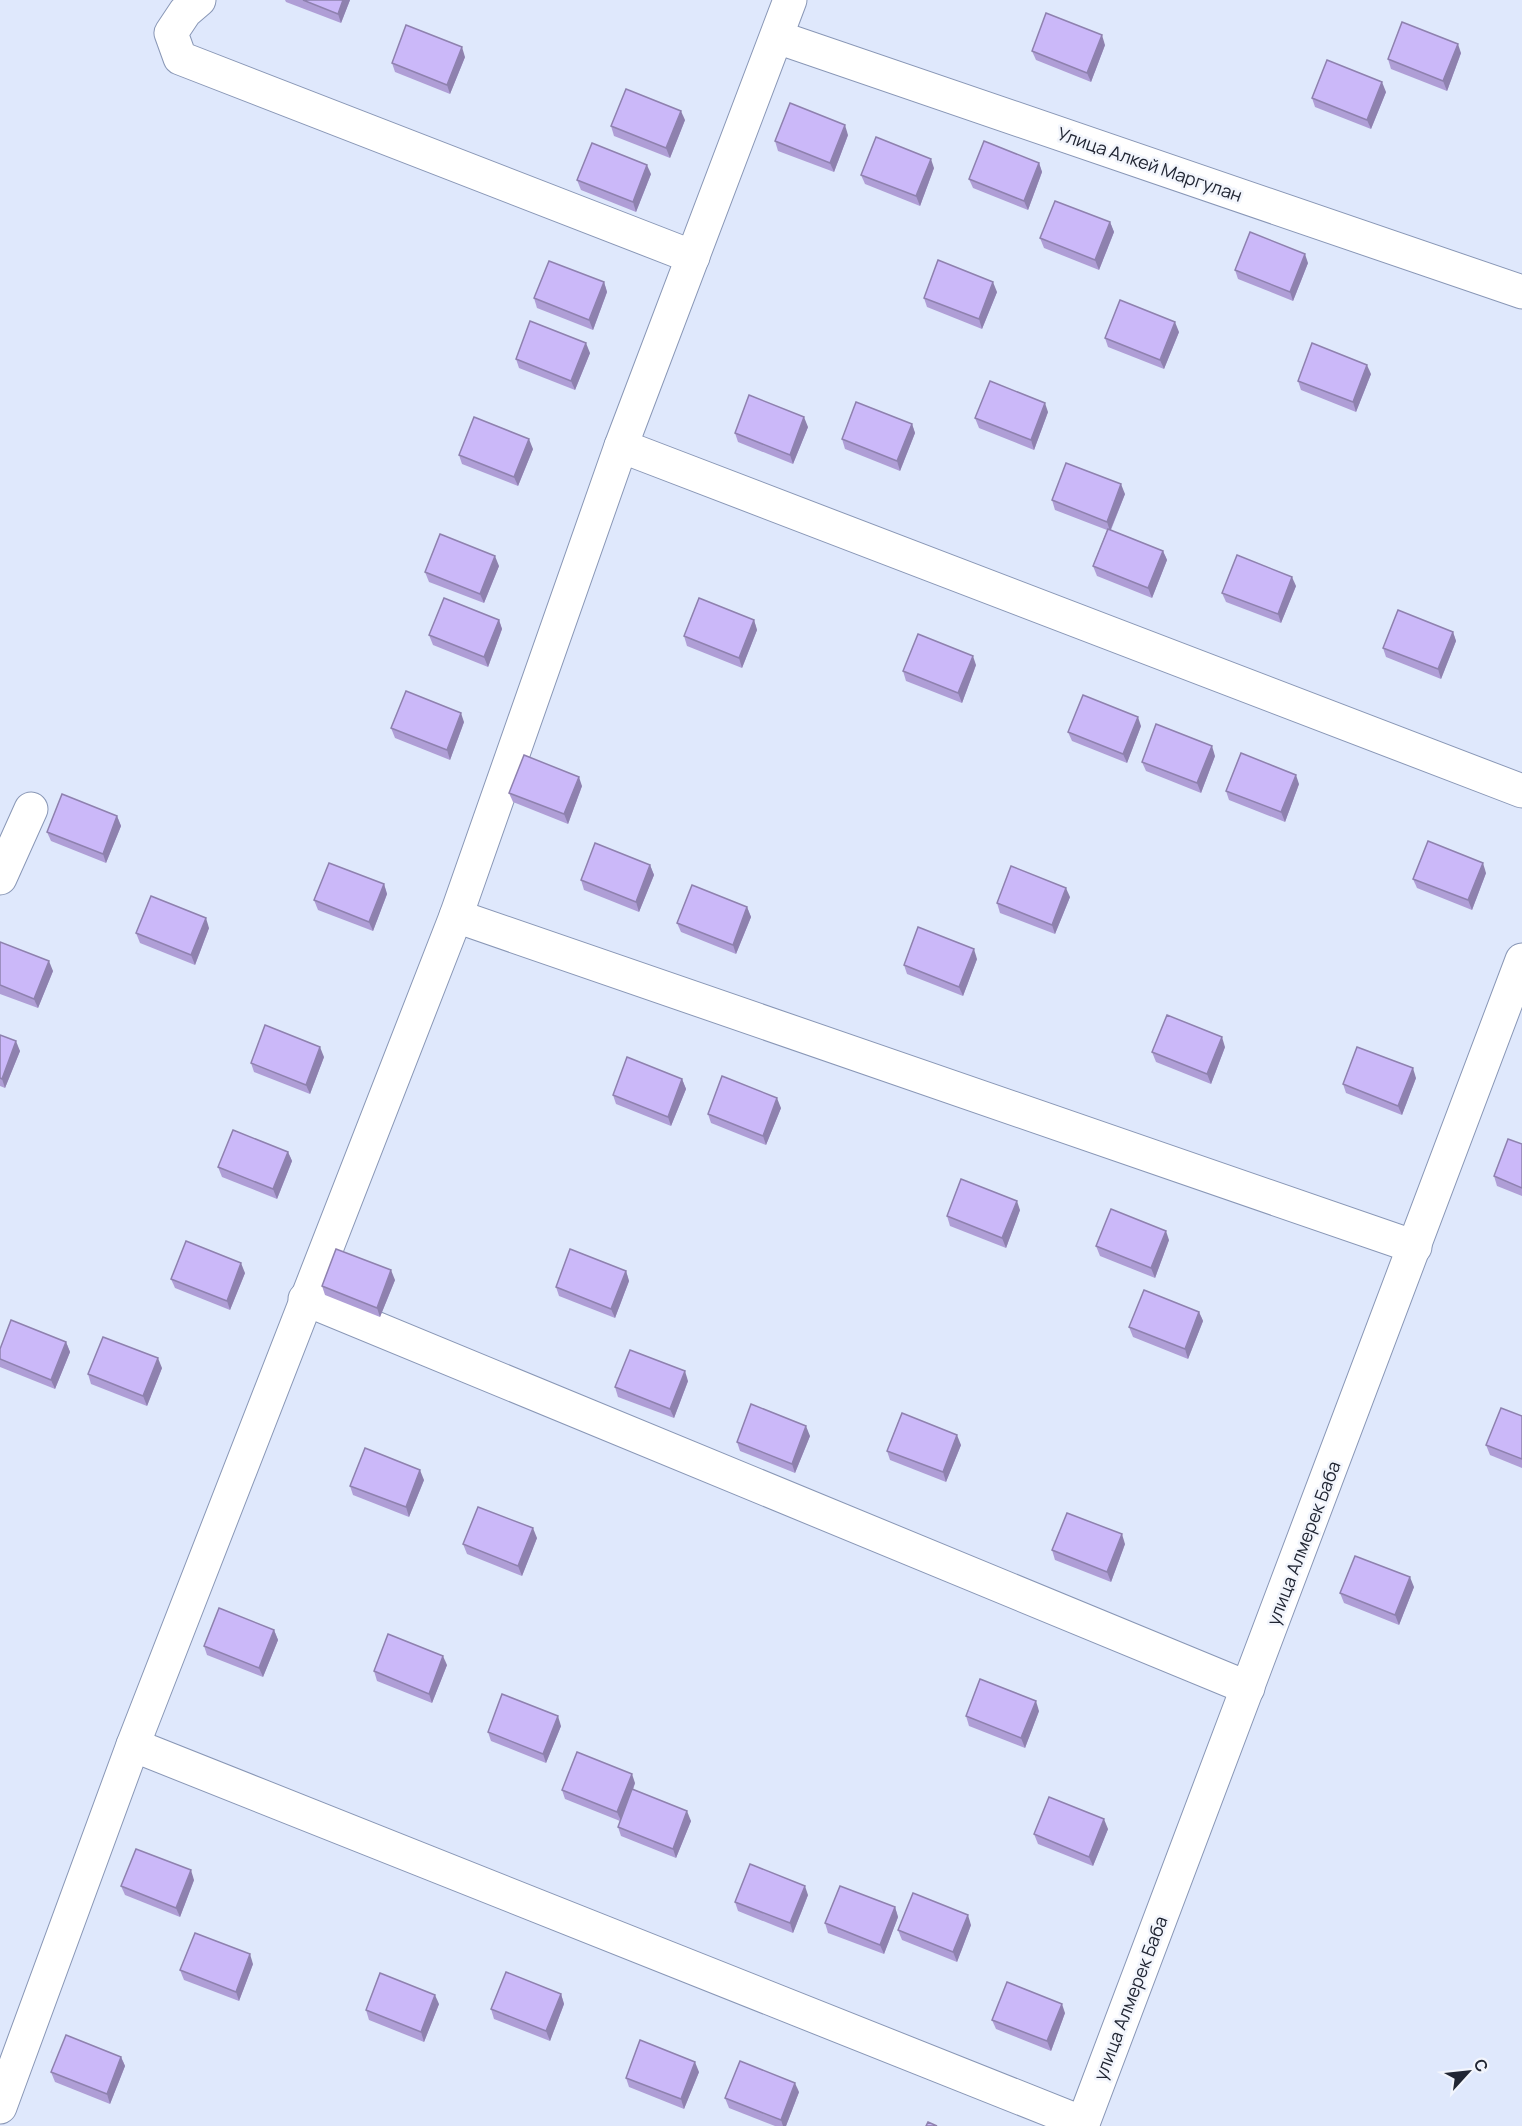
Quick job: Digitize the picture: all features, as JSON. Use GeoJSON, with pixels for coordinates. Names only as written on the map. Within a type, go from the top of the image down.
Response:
{"type":"FeatureCollection","features":[{"type":"Feature","properties":{"kind":"street"},"geometry":{"type":"LineString","coordinates":[[199,0],[185,12],[171,33],[180,58],[693,257]]}},
{"type":"Feature","properties":{"kind":"street"},"geometry":{"type":"LineString","coordinates":[[0,2107],[133,1745],[456,915],[621,446],[790,0]]}},
{"type":"Feature","properties":{"kind":"street","name":"Улица Алкей Маргулан"},"geometry":{"type":"LineString","coordinates":[[777,37],[1522,291]]}},
{"type":"Feature","properties":{"kind":"street"},"geometry":{"type":"LineString","coordinates":[[621,446],[1522,791]]}},
{"type":"Feature","properties":{"kind":"street"},"geometry":{"type":"LineString","coordinates":[[0,878],[31,809]]}},
{"type":"Feature","properties":{"kind":"street"},"geometry":{"type":"LineString","coordinates":[[456,915],[1414,1247]]}},
{"type":"Feature","properties":{"kind":"street","name":"улица Алмерек Баба"},"geometry":{"type":"LineString","coordinates":[[1082,2124],[1522,960]]}},
{"type":"Feature","properties":{"kind":"street"},"geometry":{"type":"LineString","coordinates":[[305,1299],[1248,1688]]}},
{"type":"Feature","properties":{"kind":"street"},"geometry":{"type":"LineString","coordinates":[[133,1745],[1082,2124]]}},
{"type":"Feature","properties":{"kind":"building"},"geometry":{"type":"Polygon","coordinates":[[[303,0],[343,0],[338,14],[303,0]]]}},
{"type":"Feature","properties":{"kind":"building"},"geometry":{"type":"Polygon","coordinates":[[[1046,13],[1102,35],[1087,73],[1032,51],[1046,13]]]}},
{"type":"Feature","properties":{"kind":"building"},"geometry":{"type":"Polygon","coordinates":[[[1402,22],[1458,44],[1443,81],[1388,59],[1402,22]]]}},
{"type":"Feature","properties":{"kind":"building"},"geometry":{"type":"Polygon","coordinates":[[[406,25],[462,47],[447,85],[392,63],[406,25]]]}},
{"type":"Feature","properties":{"kind":"building"},"geometry":{"type":"Polygon","coordinates":[[[1327,60],[1382,82],[1367,120],[1312,98],[1327,60]]]}},
{"type":"Feature","properties":{"kind":"building"},"geometry":{"type":"Polygon","coordinates":[[[626,89],[681,111],[666,148],[611,126],[626,89]]]}},
{"type":"Feature","properties":{"kind":"building"},"geometry":{"type":"Polygon","coordinates":[[[790,103],[845,125],[830,163],[775,141],[790,103]]]}},
{"type":"Feature","properties":{"kind":"building"},"geometry":{"type":"Polygon","coordinates":[[[876,137],[931,159],[916,196],[861,175],[876,137]]]}},
{"type":"Feature","properties":{"kind":"building"},"geometry":{"type":"Polygon","coordinates":[[[984,141],[1039,163],[1024,201],[969,179],[984,141]]]}},
{"type":"Feature","properties":{"kind":"building"},"geometry":{"type":"Polygon","coordinates":[[[592,143],[647,165],[633,202],[577,180],[592,143]]]}},
{"type":"Feature","properties":{"kind":"building"},"geometry":{"type":"Polygon","coordinates":[[[1055,201],[1110,222],[1095,260],[1040,238],[1055,201]]]}},
{"type":"Feature","properties":{"kind":"building"},"geometry":{"type":"Polygon","coordinates":[[[1250,232],[1305,254],[1290,292],[1235,270],[1250,232]]]}},
{"type":"Feature","properties":{"kind":"building"},"geometry":{"type":"Polygon","coordinates":[[[938,260],[993,282],[979,319],[924,298],[938,260]]]}},
{"type":"Feature","properties":{"kind":"building"},"geometry":{"type":"Polygon","coordinates":[[[549,261],[604,282],[589,320],[534,298],[549,261]]]}},
{"type":"Feature","properties":{"kind":"building"},"geometry":{"type":"Polygon","coordinates":[[[1120,300],[1175,322],[1160,360],[1105,338],[1120,300]]]}},
{"type":"Feature","properties":{"kind":"building"},"geometry":{"type":"Polygon","coordinates":[[[530,321],[586,343],[571,381],[516,359],[530,321]]]}},
{"type":"Feature","properties":{"kind":"building"},"geometry":{"type":"Polygon","coordinates":[[[1312,343],[1367,365],[1353,402],[1298,381],[1312,343]]]}},
{"type":"Feature","properties":{"kind":"building"},"geometry":{"type":"Polygon","coordinates":[[[990,381],[1045,403],[1031,440],[975,418],[990,381]]]}},
{"type":"Feature","properties":{"kind":"building"},"geometry":{"type":"Polygon","coordinates":[[[749,395],[804,417],[790,455],[735,433],[749,395]]]}},
{"type":"Feature","properties":{"kind":"building"},"geometry":{"type":"Polygon","coordinates":[[[856,402],[912,424],[897,461],[842,439],[856,402]]]}},
{"type":"Feature","properties":{"kind":"building"},"geometry":{"type":"Polygon","coordinates":[[[474,417],[529,439],[514,477],[459,455],[474,417]]]}},
{"type":"Feature","properties":{"kind":"building"},"geometry":{"type":"Polygon","coordinates":[[[1066,463],[1121,484],[1107,522],[1052,500],[1066,463]]]}},
{"type":"Feature","properties":{"kind":"building"},"geometry":{"type":"Polygon","coordinates":[[[1108,529],[1163,551],[1148,588],[1093,566],[1108,529]]]}},
{"type":"Feature","properties":{"kind":"building"},"geometry":{"type":"Polygon","coordinates":[[[440,534],[495,556],[480,594],[425,572],[440,534]]]}},
{"type":"Feature","properties":{"kind":"building"},"geometry":{"type":"Polygon","coordinates":[[[1237,555],[1292,577],[1278,614],[1222,593],[1237,555]]]}},
{"type":"Feature","properties":{"kind":"building"},"geometry":{"type":"Polygon","coordinates":[[[444,598],[499,620],[484,657],[429,635],[444,598]]]}},
{"type":"Feature","properties":{"kind":"building"},"geometry":{"type":"Polygon","coordinates":[[[699,598],[754,620],[739,658],[684,636],[699,598]]]}},
{"type":"Feature","properties":{"kind":"building"},"geometry":{"type":"Polygon","coordinates":[[[1398,610],[1453,632],[1438,669],[1383,648],[1398,610]]]}},
{"type":"Feature","properties":{"kind":"building"},"geometry":{"type":"Polygon","coordinates":[[[918,634],[973,656],[958,693],[903,671],[918,634]]]}},
{"type":"Feature","properties":{"kind":"building"},"geometry":{"type":"Polygon","coordinates":[[[406,691],[461,713],[447,750],[391,728],[406,691]]]}},
{"type":"Feature","properties":{"kind":"building"},"geometry":{"type":"Polygon","coordinates":[[[1083,695],[1138,717],[1123,754],[1068,732],[1083,695]]]}},
{"type":"Feature","properties":{"kind":"building"},"geometry":{"type":"Polygon","coordinates":[[[1156,724],[1212,746],[1197,783],[1142,762],[1156,724]]]}},
{"type":"Feature","properties":{"kind":"building"},"geometry":{"type":"Polygon","coordinates":[[[1241,753],[1296,775],[1281,812],[1226,791],[1241,753]]]}},
{"type":"Feature","properties":{"kind":"building"},"geometry":{"type":"Polygon","coordinates":[[[524,755],[579,777],[564,814],[509,793],[524,755]]]}},
{"type":"Feature","properties":{"kind":"building"},"geometry":{"type":"Polygon","coordinates":[[[62,794],[117,816],[103,854],[47,832],[62,794]]]}},
{"type":"Feature","properties":{"kind":"building"},"geometry":{"type":"Polygon","coordinates":[[[1428,841],[1483,863],[1468,900],[1413,879],[1428,841]]]}},
{"type":"Feature","properties":{"kind":"building"},"geometry":{"type":"Polygon","coordinates":[[[595,843],[650,865],[636,902],[581,880],[595,843]]]}},
{"type":"Feature","properties":{"kind":"building"},"geometry":{"type":"Polygon","coordinates":[[[329,863],[384,884],[369,922],[314,900],[329,863]]]}},
{"type":"Feature","properties":{"kind":"building"},"geometry":{"type":"Polygon","coordinates":[[[1011,866],[1066,888],[1052,925],[997,903],[1011,866]]]}},
{"type":"Feature","properties":{"kind":"building"},"geometry":{"type":"Polygon","coordinates":[[[692,885],[747,907],[733,945],[677,923],[692,885]]]}},
{"type":"Feature","properties":{"kind":"building"},"geometry":{"type":"Polygon","coordinates":[[[151,896],[206,918],[191,955],[136,933],[151,896]]]}},
{"type":"Feature","properties":{"kind":"building"},"geometry":{"type":"Polygon","coordinates":[[[918,927],[974,949],[959,987],[904,965],[918,927]]]}},
{"type":"Feature","properties":{"kind":"building"},"geometry":{"type":"Polygon","coordinates":[[[0,942],[49,961],[34,999],[0,985],[0,942]]]}},
{"type":"Feature","properties":{"kind":"building"},"geometry":{"type":"Polygon","coordinates":[[[1167,1015],[1222,1037],[1207,1074],[1152,1052],[1167,1015]]]}},
{"type":"Feature","properties":{"kind":"building"},"geometry":{"type":"Polygon","coordinates":[[[265,1025],[320,1047],[306,1085],[251,1063],[265,1025]]]}},
{"type":"Feature","properties":{"kind":"building"},"geometry":{"type":"Polygon","coordinates":[[[0,1035],[16,1041],[2,1079],[0,1078],[0,1035]]]}},
{"type":"Feature","properties":{"kind":"building"},"geometry":{"type":"Polygon","coordinates":[[[1357,1047],[1413,1068],[1398,1106],[1343,1084],[1357,1047]]]}},
{"type":"Feature","properties":{"kind":"building"},"geometry":{"type":"Polygon","coordinates":[[[627,1057],[682,1079],[668,1117],[613,1095],[627,1057]]]}},
{"type":"Feature","properties":{"kind":"building"},"geometry":{"type":"Polygon","coordinates":[[[722,1076],[777,1098],[763,1136],[708,1114],[722,1076]]]}},
{"type":"Feature","properties":{"kind":"building"},"geometry":{"type":"Polygon","coordinates":[[[233,1130],[288,1152],[273,1189],[218,1167],[233,1130]]]}},
{"type":"Feature","properties":{"kind":"building"},"geometry":{"type":"Polygon","coordinates":[[[1508,1139],[1522,1144],[1522,1188],[1494,1176],[1508,1139]]]}},
{"type":"Feature","properties":{"kind":"building"},"geometry":{"type":"Polygon","coordinates":[[[961,1179],[1017,1201],[1002,1238],[947,1216],[961,1179]]]}},
{"type":"Feature","properties":{"kind":"building"},"geometry":{"type":"Polygon","coordinates":[[[1111,1209],[1166,1231],[1151,1268],[1096,1246],[1111,1209]]]}},
{"type":"Feature","properties":{"kind":"building"},"geometry":{"type":"Polygon","coordinates":[[[186,1241],[241,1263],[227,1301],[171,1279],[186,1241]]]}},
{"type":"Feature","properties":{"kind":"building"},"geometry":{"type":"Polygon","coordinates":[[[336,1249],[391,1270],[377,1308],[322,1286],[336,1249]]]}},
{"type":"Feature","properties":{"kind":"building"},"geometry":{"type":"Polygon","coordinates":[[[570,1249],[626,1271],[611,1309],[556,1287],[570,1249]]]}},
{"type":"Feature","properties":{"kind":"building"},"geometry":{"type":"Polygon","coordinates":[[[1144,1290],[1199,1312],[1185,1349],[1129,1327],[1144,1290]]]}},
{"type":"Feature","properties":{"kind":"building"},"geometry":{"type":"Polygon","coordinates":[[[11,1320],[66,1342],[51,1380],[0,1359],[0,1349],[11,1320]]]}},
{"type":"Feature","properties":{"kind":"building"},"geometry":{"type":"Polygon","coordinates":[[[103,1337],[158,1358],[143,1396],[88,1374],[103,1337]]]}},
{"type":"Feature","properties":{"kind":"building"},"geometry":{"type":"Polygon","coordinates":[[[630,1350],[685,1371],[670,1409],[615,1387],[630,1350]]]}},
{"type":"Feature","properties":{"kind":"building"},"geometry":{"type":"Polygon","coordinates":[[[751,1404],[806,1426],[792,1464],[737,1442],[751,1404]]]}},
{"type":"Feature","properties":{"kind":"building"},"geometry":{"type":"Polygon","coordinates":[[[1501,1408],[1522,1416],[1522,1459],[1486,1445],[1501,1408]]]}},
{"type":"Feature","properties":{"kind":"building"},"geometry":{"type":"Polygon","coordinates":[[[902,1413],[957,1435],[943,1472],[887,1451],[902,1413]]]}},
{"type":"Feature","properties":{"kind":"building"},"geometry":{"type":"Polygon","coordinates":[[[365,1448],[420,1470],[406,1507],[350,1486],[365,1448]]]}},
{"type":"Feature","properties":{"kind":"building"},"geometry":{"type":"Polygon","coordinates":[[[478,1507],[533,1528],[518,1566],[463,1544],[478,1507]]]}},
{"type":"Feature","properties":{"kind":"building"},"geometry":{"type":"Polygon","coordinates":[[[1067,1513],[1122,1534],[1107,1572],[1052,1550],[1067,1513]]]}},
{"type":"Feature","properties":{"kind":"building"},"geometry":{"type":"Polygon","coordinates":[[[1355,1556],[1410,1577],[1395,1615],[1340,1593],[1355,1556]]]}},
{"type":"Feature","properties":{"kind":"building"},"geometry":{"type":"Polygon","coordinates":[[[219,1608],[274,1630],[259,1668],[204,1646],[219,1608]]]}},
{"type":"Feature","properties":{"kind":"building"},"geometry":{"type":"Polygon","coordinates":[[[388,1634],[443,1656],[429,1694],[374,1671],[388,1634]]]}},
{"type":"Feature","properties":{"kind":"building"},"geometry":{"type":"Polygon","coordinates":[[[980,1679],[1036,1701],[1021,1738],[966,1716],[980,1679]]]}},
{"type":"Feature","properties":{"kind":"building"},"geometry":{"type":"Polygon","coordinates":[[[502,1694],[558,1716],[543,1754],[488,1732],[502,1694]]]}},
{"type":"Feature","properties":{"kind":"building"},"geometry":{"type":"Polygon","coordinates":[[[577,1752],[632,1774],[617,1812],[562,1790],[577,1752]]]}},
{"type":"Feature","properties":{"kind":"building"},"geometry":{"type":"Polygon","coordinates":[[[632,1789],[687,1811],[673,1849],[618,1827],[632,1789]]]}},
{"type":"Feature","properties":{"kind":"building"},"geometry":{"type":"Polygon","coordinates":[[[1049,1797],[1104,1819],[1089,1857],[1034,1834],[1049,1797]]]}},
{"type":"Feature","properties":{"kind":"building"},"geometry":{"type":"Polygon","coordinates":[[[136,1849],[191,1870],[176,1908],[121,1886],[136,1849]]]}},
{"type":"Feature","properties":{"kind":"building"},"geometry":{"type":"Polygon","coordinates":[[[750,1864],[805,1886],[790,1923],[735,1902],[750,1864]]]}},
{"type":"Feature","properties":{"kind":"building"},"geometry":{"type":"Polygon","coordinates":[[[840,1886],[895,1907],[880,1945],[825,1923],[840,1886]]]}},
{"type":"Feature","properties":{"kind":"building"},"geometry":{"type":"Polygon","coordinates":[[[913,1893],[968,1915],[953,1952],[898,1930],[913,1893]]]}},
{"type":"Feature","properties":{"kind":"building"},"geometry":{"type":"Polygon","coordinates":[[[195,1933],[250,1954],[236,1992],[180,1970],[195,1933]]]}},
{"type":"Feature","properties":{"kind":"building"},"geometry":{"type":"Polygon","coordinates":[[[506,1972],[561,1994],[546,2031],[491,2009],[506,1972]]]}},
{"type":"Feature","properties":{"kind":"building"},"geometry":{"type":"Polygon","coordinates":[[[380,1973],[435,1995],[421,2032],[366,2010],[380,1973]]]}},
{"type":"Feature","properties":{"kind":"building"},"geometry":{"type":"Polygon","coordinates":[[[1007,1982],[1062,2004],[1047,2041],[992,2020],[1007,1982]]]}},
{"type":"Feature","properties":{"kind":"building"},"geometry":{"type":"Polygon","coordinates":[[[66,2035],[121,2057],[107,2094],[51,2072],[66,2035]]]}},
{"type":"Feature","properties":{"kind":"building"},"geometry":{"type":"Polygon","coordinates":[[[640,2040],[695,2062],[681,2099],[626,2078],[640,2040]]]}},
{"type":"Feature","properties":{"kind":"building"},"geometry":{"type":"Polygon","coordinates":[[[740,2061],[795,2083],[781,2120],[725,2098],[740,2061]]]}}]}
